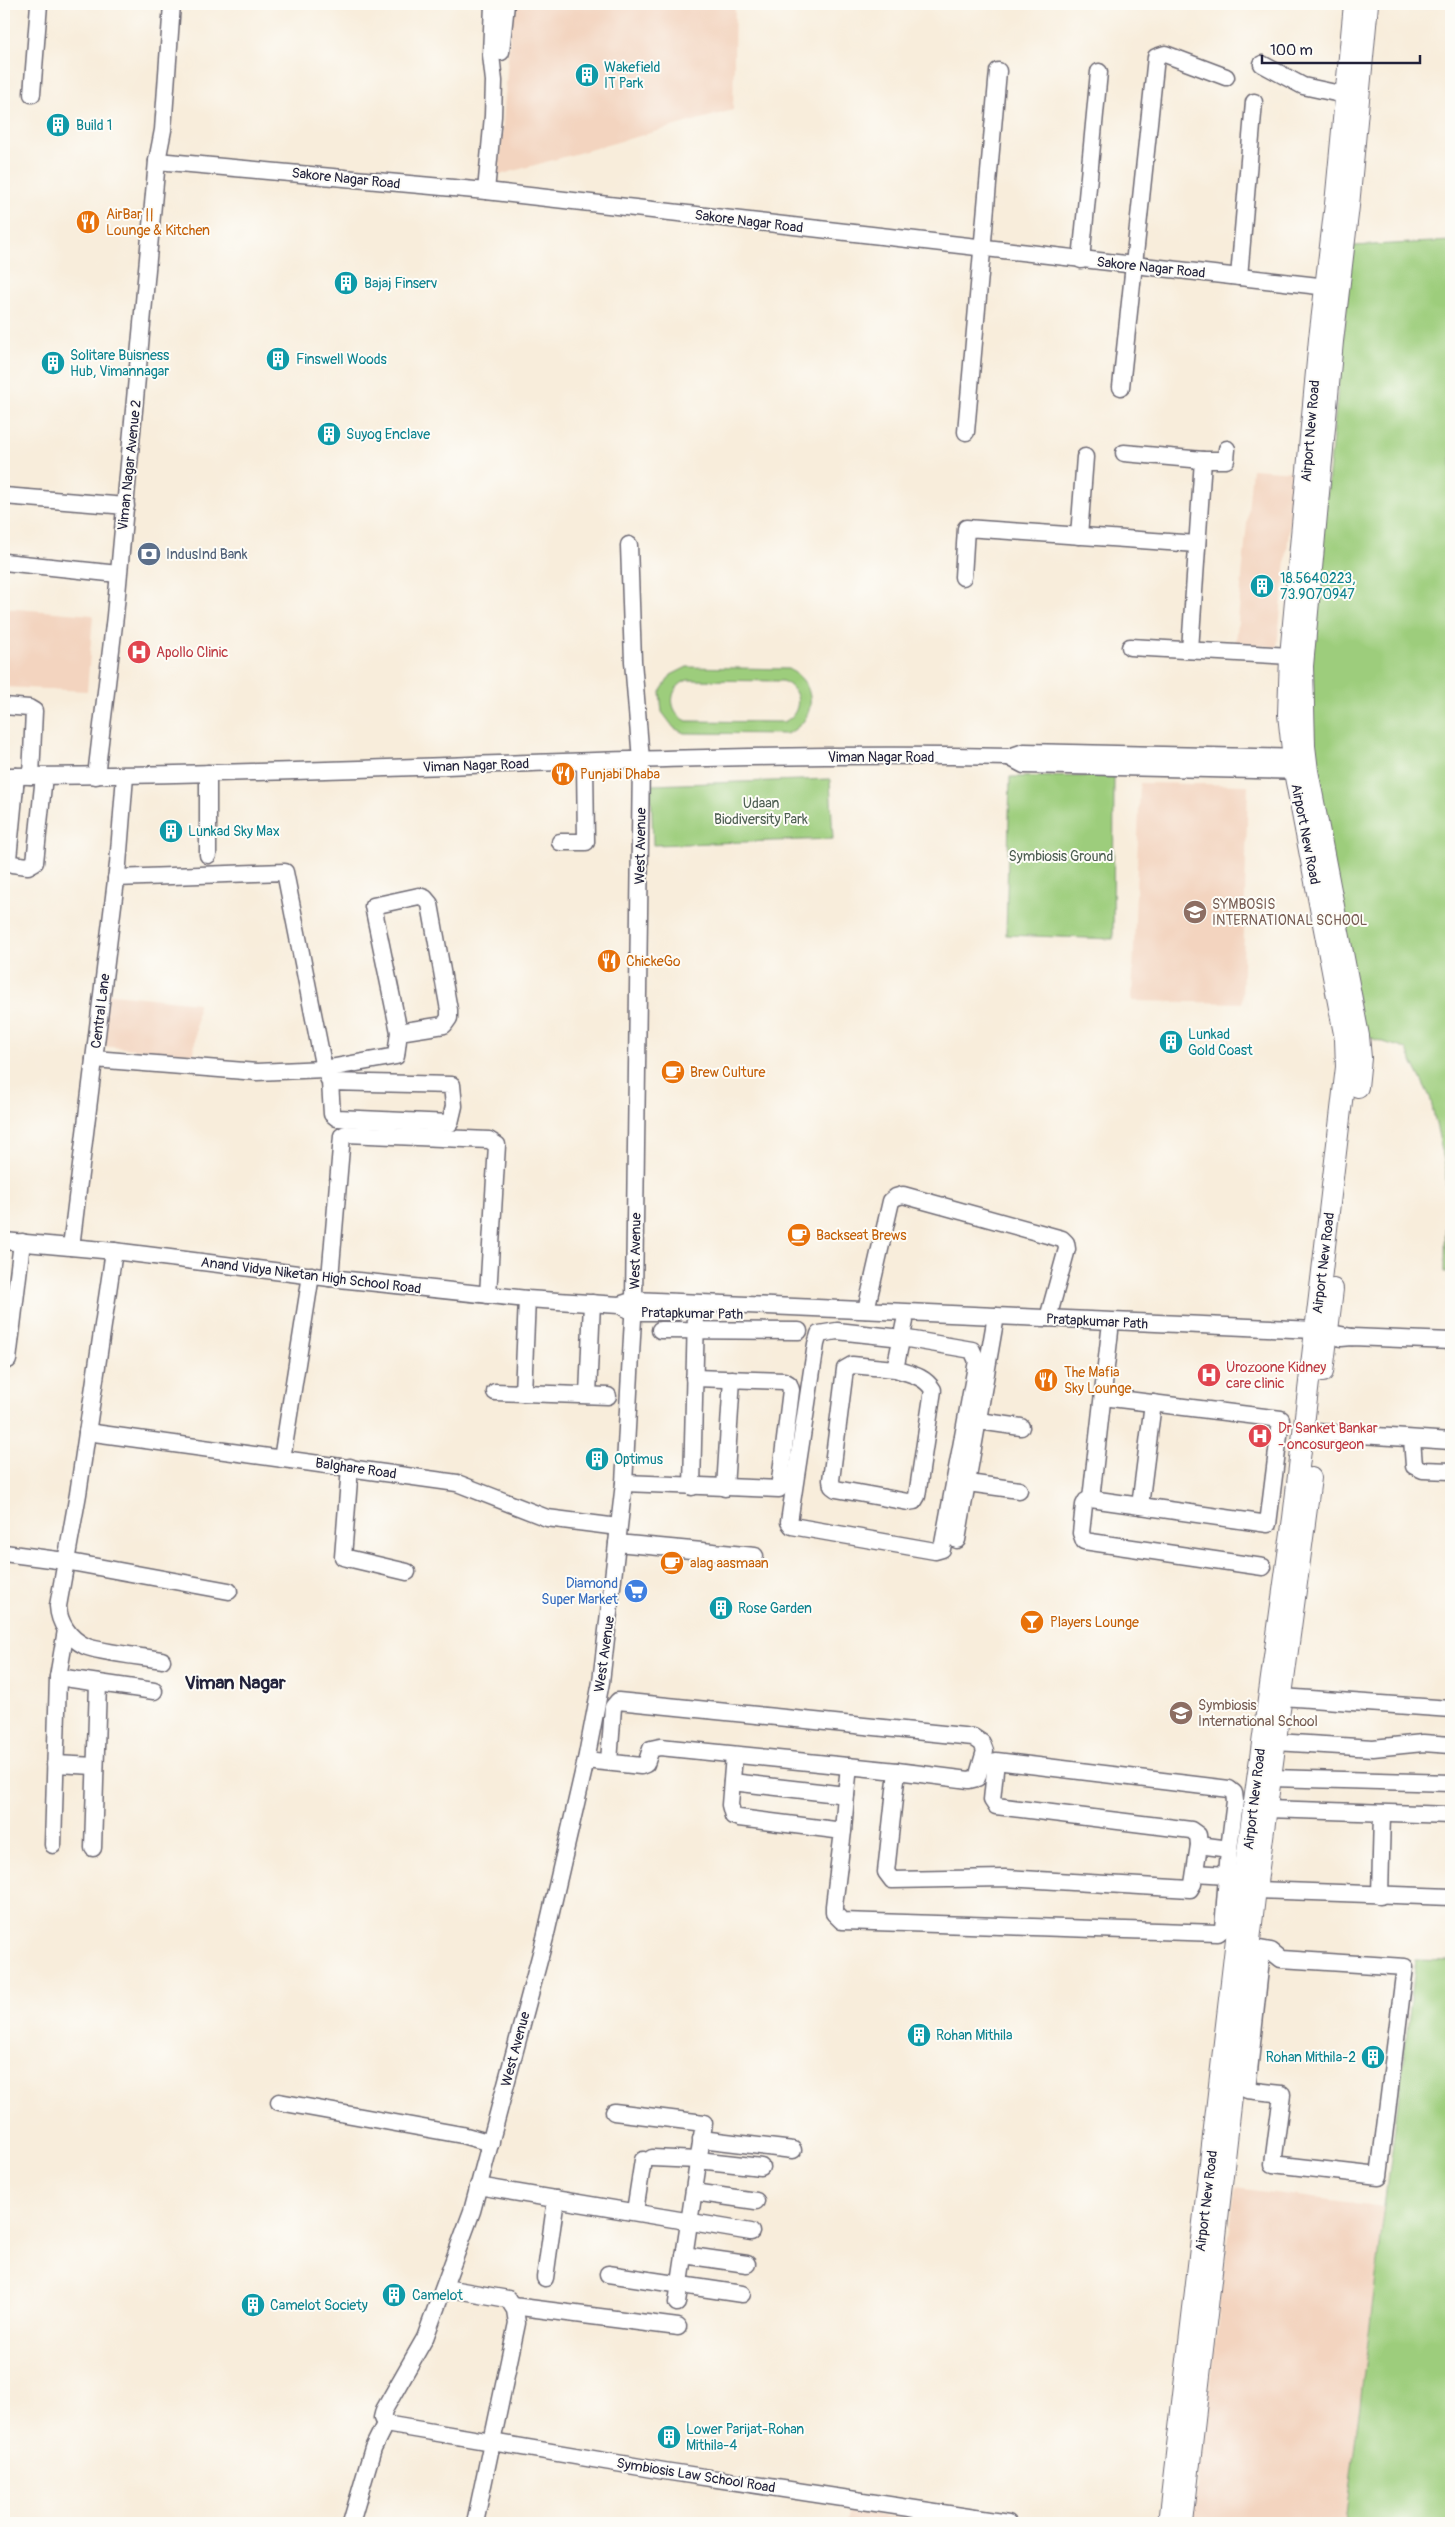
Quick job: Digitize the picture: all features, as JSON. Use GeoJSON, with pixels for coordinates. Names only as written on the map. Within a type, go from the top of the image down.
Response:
{"type":"FeatureCollection","features":[{"type":"Feature","properties":{"kind":"main road","name":"Airport New Road"},"geometry":{"type":"LineString","coordinates":[[1300,764],[1303,666],[1345,95],[1354,4]]}},
{"type":"Feature","properties":{"kind":"main road","name":"Airport New Road"},"geometry":{"type":"LineString","coordinates":[[1184,2523],[1256,1948],[1256,1890],[1307,1520],[1316,1432],[1321,1335],[1347,1057],[1300,764],[1288,714],[1290,656],[1332,288],[1368,4]]}},
{"type":"Feature","properties":{"kind":"main road","name":"Airport New Road"},"geometry":{"type":"LineString","coordinates":[[1168,2523],[1241,1896],[1293,1518],[1321,1335]]}},
{"type":"Feature","properties":{"kind":"street"},"geometry":{"type":"LineString","coordinates":[[32,94],[38,4]]}},
{"type":"Feature","properties":{"kind":"street","name":"Viman Nagar Avenue 2"},"geometry":{"type":"LineString","coordinates":[[96,776],[126,506],[157,161],[163,130],[172,4]]}},
{"type":"Feature","properties":{"kind":"street"},"geometry":{"type":"LineString","coordinates":[[492,4],[491,55],[494,81]]}},
{"type":"Feature","properties":{"kind":"street"},"geometry":{"type":"LineString","coordinates":[[486,191],[494,81],[500,55],[506,4]]}},
{"type":"Feature","properties":{"kind":"street"},"geometry":{"type":"LineString","coordinates":[[1121,387],[1156,57],[1165,54],[1226,77]]}},
{"type":"Feature","properties":{"kind":"street"},"geometry":{"type":"LineString","coordinates":[[1262,64],[1303,86],[1345,95]]}},
{"type":"Feature","properties":{"kind":"street"},"geometry":{"type":"LineString","coordinates":[[966,432],[998,71]]}},
{"type":"Feature","properties":{"kind":"street"},"geometry":{"type":"LineString","coordinates":[[1081,260],[1099,72]]}},
{"type":"Feature","properties":{"kind":"street"},"geometry":{"type":"LineString","coordinates":[[1238,277],[1254,102]]}},
{"type":"Feature","properties":{"kind":"street","name":"Sakore Nagar Road"},"geometry":{"type":"LineString","coordinates":[[157,161],[486,191],[1332,288]]}},
{"type":"Feature","properties":{"kind":"street"},"geometry":{"type":"LineString","coordinates":[[1124,453],[1203,460],[1226,460],[1227,449]]}},
{"type":"Feature","properties":{"kind":"street"},"geometry":{"type":"LineString","coordinates":[[1079,536],[1085,458]]}},
{"type":"Feature","properties":{"kind":"street"},"geometry":{"type":"LineString","coordinates":[[1190,650],[1203,460]]}},
{"type":"Feature","properties":{"kind":"street"},"geometry":{"type":"LineString","coordinates":[[4,496],[126,506]]}},
{"type":"Feature","properties":{"kind":"street"},"geometry":{"type":"LineString","coordinates":[[963,577],[966,528],[1196,544]]}},
{"type":"Feature","properties":{"kind":"street","name":"West Avenue"},"geometry":{"type":"LineString","coordinates":[[351,2523],[374,2448],[385,2424],[382,2418],[384,2410],[425,2338],[472,2211],[544,1938],[586,1760],[601,1682],[624,1483],[634,1306],[641,760],[633,661],[629,545]]}},
{"type":"Feature","properties":{"kind":"street"},"geometry":{"type":"LineString","coordinates":[[4,562],[118,574]]}},
{"type":"Feature","properties":{"kind":"street"},"geometry":{"type":"LineString","coordinates":[[1130,647],[1290,656]]}},
{"type":"Feature","properties":{"kind":"street"},"geometry":{"type":"LineString","coordinates":[[4,706],[29,708],[34,711],[24,776]]}},
{"type":"Feature","properties":{"kind":"street","name":"Viman Nagar Road"},"geometry":{"type":"LineString","coordinates":[[24,776],[125,776],[641,760],[903,756],[1009,757],[1024,765],[1300,764]]}},
{"type":"Feature","properties":{"kind":"street"},"geometry":{"type":"LineString","coordinates":[[560,842],[586,842],[585,762]]}},
{"type":"Feature","properties":{"kind":"street"},"geometry":{"type":"LineString","coordinates":[[208,773],[208,855]]}},
{"type":"Feature","properties":{"kind":"street","name":"Central Lane"},"geometry":{"type":"LineString","coordinates":[[71,1247],[116,878],[125,776]]}},
{"type":"Feature","properties":{"kind":"street"},"geometry":{"type":"LineString","coordinates":[[94,1059],[257,1072],[327,1076],[452,1085],[454,1106],[450,1123],[337,1118],[332,1114],[327,1076],[284,872],[116,878]]}},
{"type":"Feature","properties":{"kind":"street"},"geometry":{"type":"LineString","coordinates":[[327,1076],[396,1056],[399,1032],[373,906],[419,896],[425,898],[430,904],[449,1018],[444,1025],[399,1032]]}},
{"type":"Feature","properties":{"kind":"street"},"geometry":{"type":"LineString","coordinates":[[330,1278],[342,1136],[346,1134],[489,1140],[497,1145],[488,1295]]}},
{"type":"Feature","properties":{"kind":"street"},"geometry":{"type":"LineString","coordinates":[[866,1310],[891,1201],[896,1197],[903,1196],[1062,1239],[1066,1243],[1067,1249],[1048,1318]]}},
{"type":"Feature","properties":{"kind":"street","name":"Anand Vidya Niketan High School Road"},"geometry":{"type":"LineString","coordinates":[[4,1241],[114,1251],[330,1278],[488,1295],[618,1305]]}},
{"type":"Feature","properties":{"kind":"street"},"geometry":{"type":"LineString","coordinates":[[8,1360],[22,1242]]}},
{"type":"Feature","properties":{"kind":"street"},"geometry":{"type":"LineString","coordinates":[[114,1251],[87,1432],[58,1606],[58,1618],[66,1630],[85,1647],[162,1660]]}},
{"type":"Feature","properties":{"kind":"street"},"geometry":{"type":"LineString","coordinates":[[282,1459],[311,1275]]}},
{"type":"Feature","properties":{"kind":"street"},"geometry":{"type":"LineString","coordinates":[[523,1393],[527,1299]]}},
{"type":"Feature","properties":{"kind":"street"},"geometry":{"type":"LineString","coordinates":[[588,1395],[592,1303]]}},
{"type":"Feature","properties":{"kind":"street","name":"Pratapkumar Path"},"geometry":{"type":"LineString","coordinates":[[618,1305],[817,1312],[905,1321],[1048,1318],[1140,1327],[1451,1341]]}},
{"type":"Feature","properties":{"kind":"street","name":"Pratapkumar Path"},"geometry":{"type":"LineString","coordinates":[[634,1306],[696,1313],[866,1310],[1110,1331],[1140,1327]]}},
{"type":"Feature","properties":{"kind":"street"},"geometry":{"type":"LineString","coordinates":[[692,1486],[696,1313]]}},
{"type":"Feature","properties":{"kind":"street"},"geometry":{"type":"LineString","coordinates":[[958,1540],[995,1320]]}},
{"type":"Feature","properties":{"kind":"street"},"geometry":{"type":"LineString","coordinates":[[895,1369],[905,1321]]}},
{"type":"Feature","properties":{"kind":"street"},"geometry":{"type":"LineString","coordinates":[[660,1330],[798,1331]]}},
{"type":"Feature","properties":{"kind":"street"},"geometry":{"type":"LineString","coordinates":[[837,1331],[902,1338],[972,1350],[975,1355],[975,1370],[942,1549],[935,1551],[792,1526],[789,1516],[819,1334],[837,1331]]}},
{"type":"Feature","properties":{"kind":"street"},"geometry":{"type":"LineString","coordinates":[[1110,1331],[1090,1499],[1084,1505],[1081,1533],[1084,1541],[1263,1567]]}},
{"type":"Feature","properties":{"kind":"street"},"geometry":{"type":"LineString","coordinates":[[852,1365],[895,1369],[916,1375],[928,1382],[933,1390],[917,1496],[914,1501],[908,1502],[836,1489],[832,1486],[830,1480],[845,1369],[852,1365]]}},
{"type":"Feature","properties":{"kind":"street"},"geometry":{"type":"LineString","coordinates":[[624,1483],[779,1489],[791,1390],[789,1384],[784,1381],[694,1378]]}},
{"type":"Feature","properties":{"kind":"street"},"geometry":{"type":"LineString","coordinates":[[725,1488],[732,1379]]}},
{"type":"Feature","properties":{"kind":"street"},"geometry":{"type":"LineString","coordinates":[[495,1392],[608,1396]]}},
{"type":"Feature","properties":{"kind":"street"},"geometry":{"type":"LineString","coordinates":[[1090,1499],[1268,1524],[1274,1481],[1281,1419],[1103,1397]]}},
{"type":"Feature","properties":{"kind":"street"},"geometry":{"type":"LineString","coordinates":[[1140,1506],[1153,1403]]}},
{"type":"Feature","properties":{"kind":"street"},"geometry":{"type":"LineString","coordinates":[[979,1421],[1021,1426]]}},
{"type":"Feature","properties":{"kind":"street","name":"Balghare Road"},"geometry":{"type":"LineString","coordinates":[[87,1432],[457,1483],[548,1518],[618,1535],[755,1556]]}},
{"type":"Feature","properties":{"kind":"street"},"geometry":{"type":"LineString","coordinates":[[1316,1432],[1451,1441]]}},
{"type":"Feature","properties":{"kind":"street"},"geometry":{"type":"LineString","coordinates":[[1412,1439],[1414,1466],[1423,1470],[1451,1471]]}},
{"type":"Feature","properties":{"kind":"street"},"geometry":{"type":"LineString","coordinates":[[350,1467],[343,1557],[407,1572]]}},
{"type":"Feature","properties":{"kind":"street"},"geometry":{"type":"LineString","coordinates":[[968,1483],[1019,1490]]}},
{"type":"Feature","properties":{"kind":"street"},"geometry":{"type":"LineString","coordinates":[[4,1553],[65,1561],[229,1591]]}},
{"type":"Feature","properties":{"kind":"street"},"geometry":{"type":"LineString","coordinates":[[52,1845],[58,1677],[66,1630]]}},
{"type":"Feature","properties":{"kind":"street"},"geometry":{"type":"LineString","coordinates":[[58,1677],[154,1691]]}},
{"type":"Feature","properties":{"kind":"street"},"geometry":{"type":"LineString","coordinates":[[93,1848],[98,1683]]}},
{"type":"Feature","properties":{"kind":"street"},"geometry":{"type":"LineString","coordinates":[[1282,1697],[1451,1709]]}},
{"type":"Feature","properties":{"kind":"street"},"geometry":{"type":"LineString","coordinates":[[609,1762],[613,1707],[618,1701],[973,1737],[982,1743],[990,1757],[992,1800],[996,1806],[1191,1830],[1198,1835],[1199,1846],[1193,1887],[1190,1889],[1005,1878],[892,1880],[886,1872],[897,1771]]}},
{"type":"Feature","properties":{"kind":"street"},"geometry":{"type":"LineString","coordinates":[[1276,1742],[1357,1748],[1422,1743],[1451,1745]]}},
{"type":"Feature","properties":{"kind":"street"},"geometry":{"type":"LineString","coordinates":[[586,1760],[644,1765],[651,1749],[654,1747],[969,1780],[976,1778],[990,1757]]}},
{"type":"Feature","properties":{"kind":"street"},"geometry":{"type":"LineString","coordinates":[[734,1755],[731,1811],[733,1816],[843,1831]]}},
{"type":"Feature","properties":{"kind":"street"},"geometry":{"type":"LineString","coordinates":[[849,1766],[834,1906],[834,1913],[842,1921],[1218,1934],[1223,1929],[1235,1801],[1234,1793],[1229,1789],[990,1757]]}},
{"type":"Feature","properties":{"kind":"street"},"geometry":{"type":"LineString","coordinates":[[55,1764],[95,1766]]}},
{"type":"Feature","properties":{"kind":"street"},"geometry":{"type":"LineString","coordinates":[[1271,1778],[1451,1783]]}},
{"type":"Feature","properties":{"kind":"street"},"geometry":{"type":"LineString","coordinates":[[732,1782],[846,1795]]}},
{"type":"Feature","properties":{"kind":"street"},"geometry":{"type":"LineString","coordinates":[[1267,1809],[1451,1815]]}},
{"type":"Feature","properties":{"kind":"street"},"geometry":{"type":"LineString","coordinates":[[1380,1896],[1382,1813]]}},
{"type":"Feature","properties":{"kind":"street"},"geometry":{"type":"LineString","coordinates":[[1199,1846],[1229,1849]]}},
{"type":"Feature","properties":{"kind":"street"},"geometry":{"type":"LineString","coordinates":[[1195,1873],[1227,1875]]}},
{"type":"Feature","properties":{"kind":"street"},"geometry":{"type":"LineString","coordinates":[[1256,1890],[1380,1896],[1451,1897]]}},
{"type":"Feature","properties":{"kind":"street"},"geometry":{"type":"LineString","coordinates":[[1256,1948],[1271,1951],[1281,1959],[1405,1967],[1379,2176],[1273,2164],[1282,2094],[1246,2090],[1256,1948]]}},
{"type":"Feature","properties":{"kind":"street"},"geometry":{"type":"LineString","coordinates":[[279,2102],[462,2135],[491,2144]]}},
{"type":"Feature","properties":{"kind":"street"},"geometry":{"type":"LineString","coordinates":[[614,2112],[704,2123],[677,2303]]}},
{"type":"Feature","properties":{"kind":"street"},"geometry":{"type":"LineString","coordinates":[[701,2139],[792,2150]]}},
{"type":"Feature","properties":{"kind":"street"},"geometry":{"type":"LineString","coordinates":[[635,2211],[647,2159],[698,2160],[761,2167]]}},
{"type":"Feature","properties":{"kind":"street"},"geometry":{"type":"LineString","coordinates":[[478,2186],[751,2232]]}},
{"type":"Feature","properties":{"kind":"street"},"geometry":{"type":"LineString","coordinates":[[694,2192],[756,2200]]}},
{"type":"Feature","properties":{"kind":"street"},"geometry":{"type":"LineString","coordinates":[[545,2278],[556,2199]]}},
{"type":"Feature","properties":{"kind":"street"},"geometry":{"type":"LineString","coordinates":[[684,2255],[747,2264]]}},
{"type":"Feature","properties":{"kind":"street"},"geometry":{"type":"LineString","coordinates":[[608,2274],[742,2294]]}},
{"type":"Feature","properties":{"kind":"street"},"geometry":{"type":"LineString","coordinates":[[445,2288],[508,2299],[513,2306],[517,2323],[475,2523]]}},
{"type":"Feature","properties":{"kind":"street"},"geometry":{"type":"LineString","coordinates":[[513,2306],[678,2327]]}},
{"type":"Feature","properties":{"kind":"street","name":"Symbiosis Law School Road"},"geometry":{"type":"LineString","coordinates":[[385,2424],[664,2471],[1008,2523]]}},
{"type":"Feature","properties":{"kind":"shaded area"},"geometry":{"type":"Polygon","coordinates":[[[512,4],[735,4],[733,110],[499,175],[512,4]]]}},
{"type":"Feature","properties":{"kind":"shaded area"},"geometry":{"type":"Polygon","coordinates":[[[1252,469],[1295,472],[1277,647],[1236,643],[1252,469]]]}},
{"type":"Feature","properties":{"kind":"shaded area"},"geometry":{"type":"Polygon","coordinates":[[[4,608],[93,615],[87,691],[4,687],[4,608]]]}},
{"type":"Feature","properties":{"kind":"shaded area","name":"SYMBOSIS INTERNATIONAL SCHOOL"},"geometry":{"type":"Polygon","coordinates":[[[1140,783],[1248,785],[1242,1003],[1132,1001],[1140,783]]]}},
{"type":"Feature","properties":{"kind":"shaded area"},"geometry":{"type":"Polygon","coordinates":[[[104,993],[198,1003],[194,1054],[99,1046],[104,993]]]}},
{"type":"Feature","properties":{"kind":"shaded area"},"geometry":{"type":"Polygon","coordinates":[[[1235,2188],[1386,2207],[1345,2523],[1192,2523],[1235,2188]]]}},
{"type":"Feature","properties":{"kind":"shaded area"},"geometry":{"type":"Polygon","coordinates":[[[848,2510],[929,2523],[846,2523],[848,2510]]]}},
{"type":"Feature","properties":{"kind":"green space"},"geometry":{"type":"Polygon","coordinates":[[[1451,241],[1451,1272],[1445,1272],[1446,1169],[1430,1097],[1406,1049],[1364,1036],[1308,744],[1307,684],[1353,246],[1451,241]]]}},
{"type":"Feature","properties":{"kind":"green space"},"geometry":{"type":"Polygon","coordinates":[[[687,667],[788,669],[798,675],[805,683],[810,702],[808,712],[804,721],[786,734],[684,733],[674,728],[662,712],[660,692],[671,675],[687,667]],[[688,680],[681,683],[677,688],[672,700],[673,706],[680,717],[687,721],[784,722],[795,713],[798,701],[789,684],[782,681],[688,680]]]}},
{"type":"Feature","properties":{"kind":"green space","name":"Symbiosis Ground"},"geometry":{"type":"Polygon","coordinates":[[[1114,776],[1113,939],[1006,935],[1010,777],[1114,776]]]}},
{"type":"Feature","properties":{"kind":"green space","name":"Udaan Biodiversity Park"},"geometry":{"type":"Polygon","coordinates":[[[830,779],[833,839],[653,845],[651,785],[830,779]]]}},
{"type":"Feature","properties":{"kind":"green space"},"geometry":{"type":"Polygon","coordinates":[[[1416,1960],[1451,1961],[1451,2523],[1345,2523],[1416,1960]]]}},
{"type":"Feature","properties":{"kind":"place","name":"Wakefield IT Park"},"geometry":{"type":"Point","coordinates":[587,75]}},
{"type":"Feature","properties":{"kind":"place","name":"Build 1"},"geometry":{"type":"Point","coordinates":[58,125]}},
{"type":"Feature","properties":{"kind":"place","name":"AirBar || Lounge & Kitchen"},"geometry":{"type":"Point","coordinates":[88,222]}},
{"type":"Feature","properties":{"kind":"place","name":"Bajaj Finserv"},"geometry":{"type":"Point","coordinates":[346,283]}},
{"type":"Feature","properties":{"kind":"place","name":"Finswell Woods"},"geometry":{"type":"Point","coordinates":[278,359]}},
{"type":"Feature","properties":{"kind":"place","name":"Solitare Buisness Hub, Vimannagar"},"geometry":{"type":"Point","coordinates":[53,363]}},
{"type":"Feature","properties":{"kind":"place","name":"Suyog Enclave"},"geometry":{"type":"Point","coordinates":[329,434]}},
{"type":"Feature","properties":{"kind":"place","name":"IndusInd Bank"},"geometry":{"type":"Point","coordinates":[149,554]}},
{"type":"Feature","properties":{"kind":"place","name":"18.5640223, 73.9070947"},"geometry":{"type":"Point","coordinates":[1262,586]}},
{"type":"Feature","properties":{"kind":"place","name":"Apollo Clinic"},"geometry":{"type":"Point","coordinates":[139,652]}},
{"type":"Feature","properties":{"kind":"place","name":"Punjabi Dhaba"},"geometry":{"type":"Point","coordinates":[563,774]}},
{"type":"Feature","properties":{"kind":"place","name":"Lunkad Sky Max"},"geometry":{"type":"Point","coordinates":[171,831]}},
{"type":"Feature","properties":{"kind":"place","name":"SYMBOSIS INTERNATIONAL SCHOOL"},"geometry":{"type":"Point","coordinates":[1195,912]}},
{"type":"Feature","properties":{"kind":"place","name":"ChickeGo"},"geometry":{"type":"Point","coordinates":[609,961]}},
{"type":"Feature","properties":{"kind":"place","name":"Lunkad Gold Coast"},"geometry":{"type":"Point","coordinates":[1171,1042]}},
{"type":"Feature","properties":{"kind":"place","name":"Brew Culture"},"geometry":{"type":"Point","coordinates":[673,1072]}},
{"type":"Feature","properties":{"kind":"place","name":"Backseat Brews"},"geometry":{"type":"Point","coordinates":[799,1235]}},
{"type":"Feature","properties":{"kind":"place","name":"Urozoone Kidney care clinic"},"geometry":{"type":"Point","coordinates":[1209,1375]}},
{"type":"Feature","properties":{"kind":"place","name":"The Mafia Sky Lounge"},"geometry":{"type":"Point","coordinates":[1046,1380]}},
{"type":"Feature","properties":{"kind":"place","name":"Dr Sanket Bankar - oncosurgeon"},"geometry":{"type":"Point","coordinates":[1260,1436]}},
{"type":"Feature","properties":{"kind":"place","name":"Optimus"},"geometry":{"type":"Point","coordinates":[597,1459]}},
{"type":"Feature","properties":{"kind":"place","name":"alag aasmaan"},"geometry":{"type":"Point","coordinates":[672,1563]}},
{"type":"Feature","properties":{"kind":"place","name":"Diamond Super Market"},"geometry":{"type":"Point","coordinates":[636,1591]}},
{"type":"Feature","properties":{"kind":"place","name":"Rose Garden"},"geometry":{"type":"Point","coordinates":[721,1608]}},
{"type":"Feature","properties":{"kind":"place","name":"Players Lounge"},"geometry":{"type":"Point","coordinates":[1032,1622]}},
{"type":"Feature","properties":{"kind":"place","name":"Symbiosis International School"},"geometry":{"type":"Point","coordinates":[1181,1713]}},
{"type":"Feature","properties":{"kind":"place","name":"Rohan Mithila"},"geometry":{"type":"Point","coordinates":[919,2035]}},
{"type":"Feature","properties":{"kind":"place","name":"Rohan Mithila-2"},"geometry":{"type":"Point","coordinates":[1373,2057]}},
{"type":"Feature","properties":{"kind":"place","name":"Camelot"},"geometry":{"type":"Point","coordinates":[394,2295]}},
{"type":"Feature","properties":{"kind":"place","name":"Camelot Society"},"geometry":{"type":"Point","coordinates":[253,2305]}},
{"type":"Feature","properties":{"kind":"place","name":"Lower Parijat-Rohan Mithila-4"},"geometry":{"type":"Point","coordinates":[669,2437]}},
{"type":"Feature","properties":{"kind":"district","name":"Viman Nagar"},"geometry":{"type":"Point","coordinates":[235,1682]}}]}
